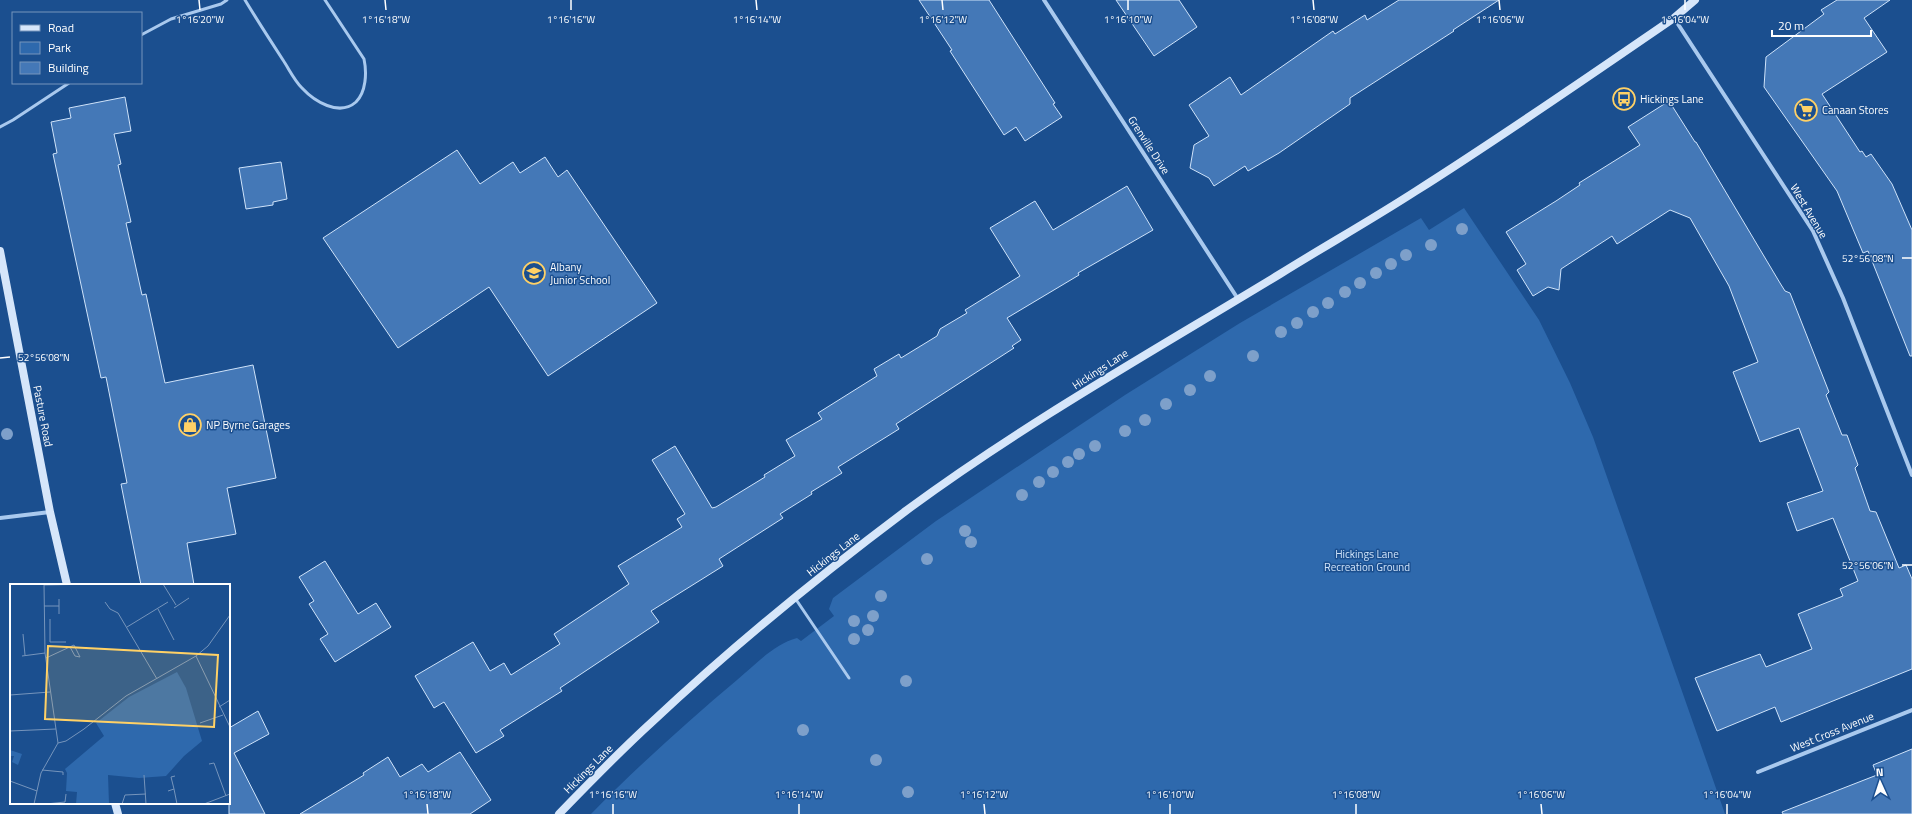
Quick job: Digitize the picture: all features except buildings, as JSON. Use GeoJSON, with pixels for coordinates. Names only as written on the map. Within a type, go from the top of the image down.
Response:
{"type":"FeatureCollection","features":[{"type":"Feature","properties":{"kind":"main road","name":"Hickings Lane"},"geometry":{"type":"LineString","coordinates":[[559,814],[656,718],[795,598],[908,510],[974,464],[1139,358],[1414,192],[1526,120],[1674,18],[1695,0]]}},
{"type":"Feature","properties":{"kind":"main road","name":"Pasture Road"},"geometry":{"type":"LineString","coordinates":[[0,251],[50,512],[67,584]]}},
{"type":"Feature","properties":{"kind":"main road"},"geometry":{"type":"LineString","coordinates":[[115,804],[118,814]]}},
{"type":"Feature","properties":{"kind":"street","name":"Grenville Drive"},"geometry":{"type":"LineString","coordinates":[[1044,0],[1238,299]]}},
{"type":"Feature","properties":{"kind":"street","name":"West Avenue"},"geometry":{"type":"LineString","coordinates":[[1674,18],[1813,231],[1843,298],[1912,475]]}},
{"type":"Feature","properties":{"kind":"street"},"geometry":{"type":"LineString","coordinates":[[0,518],[50,512]]}},
{"type":"Feature","properties":{"kind":"street","name":"West Cross Avenue"},"geometry":{"type":"LineString","coordinates":[[1758,772],[1912,710]]}},
{"type":"Feature","properties":{"kind":"lane"},"geometry":{"type":"LineString","coordinates":[[142,34],[171,19],[221,4],[227,0]]}},
{"type":"Feature","properties":{"kind":"lane"},"geometry":{"type":"LineString","coordinates":[[245,0],[301,88],[320,104],[331,107],[343,107],[352,105],[362,96],[366,69],[364,59],[325,0]]}},
{"type":"Feature","properties":{"kind":"lane"},"geometry":{"type":"LineString","coordinates":[[0,126],[13,120],[67,84]]}},
{"type":"Feature","properties":{"kind":"lane"},"geometry":{"type":"LineString","coordinates":[[795,598],[849,678]]}},
{"type":"Feature","properties":{"kind":"green space","name":"Hickings Lane Recreation Ground"},"geometry":{"type":"Polygon","coordinates":[[[1464,208],[1539,320],[1570,383],[1593,437],[1725,814],[591,814],[662,745],[758,662],[780,645],[797,638],[801,641],[834,616],[829,609],[833,598],[936,521],[1125,395],[1240,323],[1421,218],[1429,230],[1464,208]]]}},
{"type":"Feature","properties":{"kind":"place","name":"Hickings Lane"},"geometry":{"type":"Point","coordinates":[1624,99]}},
{"type":"Feature","properties":{"kind":"place","name":"Canaan Stores"},"geometry":{"type":"Point","coordinates":[1806,110]}},
{"type":"Feature","properties":{"kind":"place","name":"Albany Junior School"},"geometry":{"type":"Point","coordinates":[534,273]}},
{"type":"Feature","properties":{"kind":"place","name":"NP Byrne Garages"},"geometry":{"type":"Point","coordinates":[190,425]}}]}
